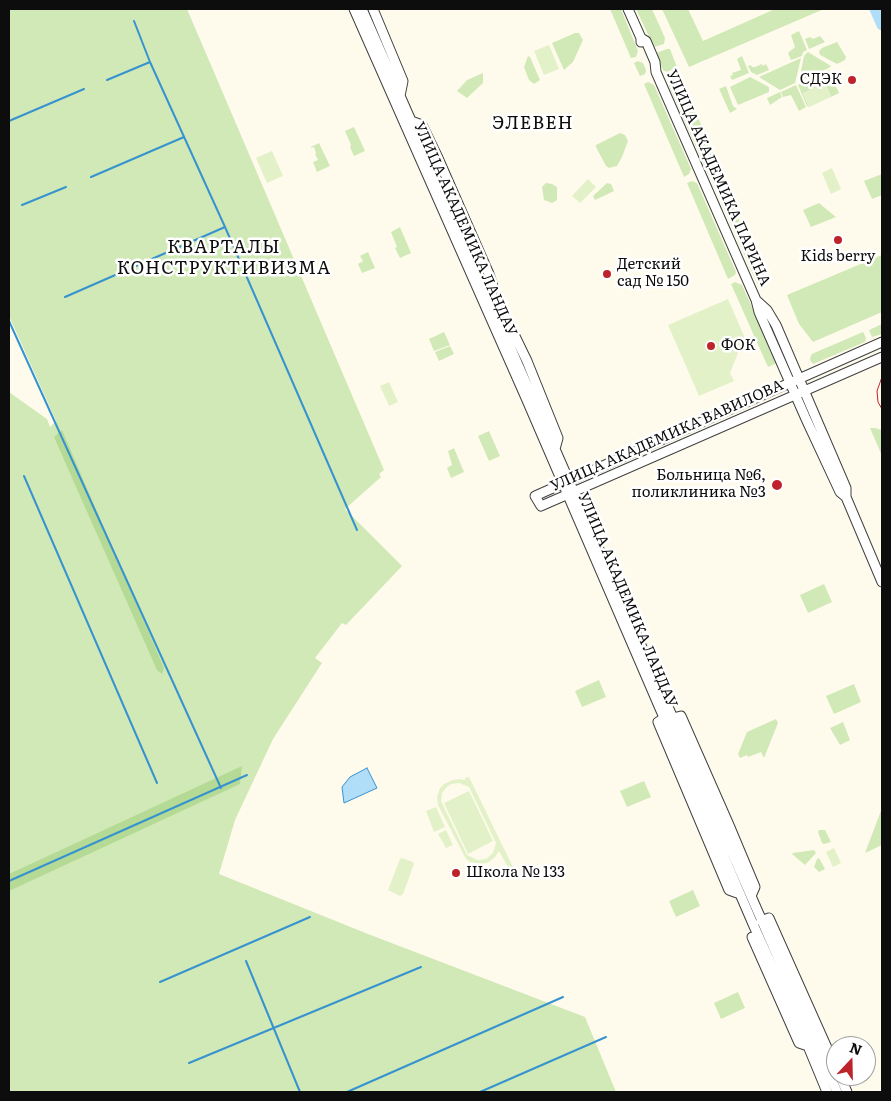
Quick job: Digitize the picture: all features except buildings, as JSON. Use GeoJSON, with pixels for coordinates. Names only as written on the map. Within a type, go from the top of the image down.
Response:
{"type":"FeatureCollection","features":[{"type":"Feature","properties":{"kind":"street","name":"УЛИЦА АКАДЕМИКА ЛАНДАУ"},"geometry":{"type":"LineString","coordinates":[[354,9],[566,482],[669,719],[751,896],[754,924],[837,1092]]}},
{"type":"Feature","properties":{"kind":"street","name":"УЛИЦА АКАДЕМИКА ЛАНДАУ"},"geometry":{"type":"LineString","coordinates":[[362,9],[500,324],[511,328],[527,361],[558,438],[555,449],[566,482]]}},
{"type":"Feature","properties":{"kind":"street"},"geometry":{"type":"LineString","coordinates":[[373,9],[403,81],[400,96]]}},
{"type":"Feature","properties":{"kind":"street","name":"УЛИЦА АКАДЕМИКА ПАРИНА"},"geometry":{"type":"LineString","coordinates":[[628,9],[641,38],[641,44],[650,64],[654,68],[756,300],[759,312],[795,394],[840,492],[846,497]]}},
{"type":"Feature","properties":{"kind":"street","name":"УЛИЦА АКАДЕМИКА ПАРИНА"},"geometry":{"type":"LineString","coordinates":[[756,300],[767,310],[776,325],[846,488],[846,497],[882,582]]}},
{"type":"Feature","properties":{"kind":"street","name":"УЛИЦА АКАДЕМИКА ВАВИЛОВА"},"geometry":{"type":"LineString","coordinates":[[882,342],[536,496],[541,506],[571,494],[882,357]]}},
{"type":"Feature","properties":{"kind":"street","name":"УЛИЦА АКАДЕМИКА ЛАНДАУ"},"geometry":{"type":"LineString","coordinates":[[669,719],[740,894],[827,1092]]}},
{"type":"Feature","properties":{"kind":"street","name":"УЛИЦА АКАДЕМИКА ЛАНДАУ"},"geometry":{"type":"LineString","coordinates":[[754,924],[769,918],[826,1046]]}},
{"type":"Feature","properties":{"kind":"street"},"geometry":{"type":"LineString","coordinates":[[754,924],[755,943],[799,1043],[808,1046]]}},
{"type":"Feature","properties":{"kind":"green space"},"geometry":{"type":"Polygon","coordinates":[[[12,9],[187,9],[384,470],[379,474],[381,477],[345,509],[402,566],[346,625],[342,623],[315,658],[322,663],[273,739],[235,820],[219,874],[368,934],[585,1017],[616,1092],[9,1092],[9,392],[47,419],[50,427],[56,421],[9,316],[9,11],[12,9]]]}},
{"type":"Feature","properties":{"kind":"green space"},"geometry":{"type":"Polygon","coordinates":[[[610,9],[621,9],[638,51],[636,57],[631,58],[610,9]]]}},
{"type":"Feature","properties":{"kind":"green space"},"geometry":{"type":"Polygon","coordinates":[[[636,9],[652,9],[665,38],[664,44],[654,47],[636,9]]]}},
{"type":"Feature","properties":{"kind":"green space"},"geometry":{"type":"Polygon","coordinates":[[[662,9],[688,9],[703,41],[775,9],[824,9],[689,67],[662,9]]]}},
{"type":"Feature","properties":{"kind":"green space"},"geometry":{"type":"Polygon","coordinates":[[[799,31],[807,50],[803,52],[802,56],[791,60],[788,53],[795,47],[791,35],[799,31]]]}},
{"type":"Feature","properties":{"kind":"green space"},"geometry":{"type":"Polygon","coordinates":[[[579,33],[583,40],[573,62],[564,70],[552,43],[579,33]]]}},
{"type":"Feature","properties":{"kind":"green space"},"geometry":{"type":"Polygon","coordinates":[[[820,36],[825,42],[809,49],[805,39],[810,37],[813,39],[820,36]]]}},
{"type":"Feature","properties":{"kind":"green space"},"geometry":{"type":"Polygon","coordinates":[[[837,42],[846,57],[845,60],[837,64],[820,55],[819,51],[837,42]]]}},
{"type":"Feature","properties":{"kind":"green space"},"geometry":{"type":"Polygon","coordinates":[[[549,45],[559,69],[544,75],[534,51],[549,45]]]}},
{"type":"Feature","properties":{"kind":"green space"},"geometry":{"type":"Polygon","coordinates":[[[670,49],[677,67],[667,72],[663,70],[656,53],[670,49]]]}},
{"type":"Feature","properties":{"kind":"green space"},"geometry":{"type":"Polygon","coordinates":[[[808,52],[831,66],[799,81],[804,56],[808,52]]]}},
{"type":"Feature","properties":{"kind":"green space"},"geometry":{"type":"Polygon","coordinates":[[[528,56],[540,80],[534,84],[529,80],[524,67],[528,56]]]}},
{"type":"Feature","properties":{"kind":"green space"},"geometry":{"type":"Polygon","coordinates":[[[742,56],[749,73],[732,80],[730,76],[733,75],[732,73],[741,70],[737,59],[742,56]]]}},
{"type":"Feature","properties":{"kind":"green space"},"geometry":{"type":"Polygon","coordinates":[[[801,58],[795,83],[780,90],[759,77],[801,58]]]}},
{"type":"Feature","properties":{"kind":"green space"},"geometry":{"type":"Polygon","coordinates":[[[638,61],[643,63],[646,70],[645,74],[640,76],[634,63],[638,61]]]}},
{"type":"Feature","properties":{"kind":"green space"},"geometry":{"type":"Polygon","coordinates":[[[762,64],[763,66],[766,64],[769,70],[757,75],[751,72],[748,66],[755,67],[762,64]]]}},
{"type":"Feature","properties":{"kind":"green space"},"geometry":{"type":"Polygon","coordinates":[[[829,70],[839,93],[831,97],[821,74],[829,70]]]}},
{"type":"Feature","properties":{"kind":"green space"},"geometry":{"type":"Polygon","coordinates":[[[483,73],[483,83],[467,98],[457,91],[467,80],[483,73]]]}},
{"type":"Feature","properties":{"kind":"green space"},"geometry":{"type":"Polygon","coordinates":[[[680,77],[722,172],[714,177],[709,176],[669,86],[671,81],[680,77]]]}},
{"type":"Feature","properties":{"kind":"green space"},"geometry":{"type":"Polygon","coordinates":[[[750,77],[769,87],[769,92],[738,105],[730,87],[750,77]]]}},
{"type":"Feature","properties":{"kind":"green space"},"geometry":{"type":"Polygon","coordinates":[[[809,79],[812,85],[823,81],[824,84],[803,93],[809,107],[798,85],[809,79]]]}},
{"type":"Feature","properties":{"kind":"green space"},"geometry":{"type":"Polygon","coordinates":[[[648,82],[654,85],[691,169],[689,174],[684,177],[644,84],[648,82]]]}},
{"type":"Feature","properties":{"kind":"green space"},"geometry":{"type":"Polygon","coordinates":[[[825,84],[831,97],[809,107],[803,93],[825,84]]]}},
{"type":"Feature","properties":{"kind":"green space"},"geometry":{"type":"Polygon","coordinates":[[[796,85],[806,107],[799,111],[791,95],[783,97],[781,92],[796,85]]]}},
{"type":"Feature","properties":{"kind":"green space"},"geometry":{"type":"Polygon","coordinates":[[[726,86],[733,106],[737,109],[730,113],[719,89],[726,86]]]}},
{"type":"Feature","properties":{"kind":"green space"},"geometry":{"type":"Polygon","coordinates":[[[780,92],[782,97],[770,105],[767,98],[780,92]]]}},
{"type":"Feature","properties":{"kind":"green space"},"geometry":{"type":"Polygon","coordinates":[[[354,127],[365,151],[354,156],[345,131],[354,127]]]}},
{"type":"Feature","properties":{"kind":"green space"},"geometry":{"type":"Polygon","coordinates":[[[620,133],[625,135],[628,141],[617,166],[609,168],[606,166],[596,145],[620,133]]]}},
{"type":"Feature","properties":{"kind":"green space"},"geometry":{"type":"Polygon","coordinates":[[[319,143],[330,166],[317,172],[313,162],[318,160],[314,147],[311,147],[319,143]]]}},
{"type":"Feature","properties":{"kind":"green space"},"geometry":{"type":"Polygon","coordinates":[[[272,151],[283,176],[267,183],[256,158],[272,151]]]}},
{"type":"Feature","properties":{"kind":"green space"},"geometry":{"type":"Polygon","coordinates":[[[832,168],[841,189],[831,194],[822,173],[832,168]]]}},
{"type":"Feature","properties":{"kind":"green space"},"geometry":{"type":"Polygon","coordinates":[[[882,174],[882,195],[872,199],[864,181],[882,174]]]}},
{"type":"Feature","properties":{"kind":"green space"},"geometry":{"type":"Polygon","coordinates":[[[588,179],[596,187],[580,203],[572,196],[588,179]]]}},
{"type":"Feature","properties":{"kind":"green space"},"geometry":{"type":"Polygon","coordinates":[[[692,181],[697,183],[736,272],[735,275],[728,279],[687,183],[692,181]]]}},
{"type":"Feature","properties":{"kind":"green space"},"geometry":{"type":"Polygon","coordinates":[[[728,181],[734,209],[767,282],[761,288],[758,286],[715,188],[717,185],[728,181]]]}},
{"type":"Feature","properties":{"kind":"green space"},"geometry":{"type":"Polygon","coordinates":[[[546,183],[557,187],[557,200],[552,203],[544,200],[542,187],[546,183]]]}},
{"type":"Feature","properties":{"kind":"green space"},"geometry":{"type":"Polygon","coordinates":[[[607,183],[611,184],[614,191],[595,200],[593,196],[607,183]]]}},
{"type":"Feature","properties":{"kind":"green space"},"geometry":{"type":"Polygon","coordinates":[[[819,203],[836,217],[811,227],[803,210],[819,203]]]}},
{"type":"Feature","properties":{"kind":"green space"},"geometry":{"type":"Polygon","coordinates":[[[400,227],[411,253],[400,258],[391,232],[400,227]]]}},
{"type":"Feature","properties":{"kind":"green space"},"geometry":{"type":"Polygon","coordinates":[[[368,252],[375,268],[362,273],[358,264],[363,261],[360,256],[368,252]]]}},
{"type":"Feature","properties":{"kind":"green space"},"geometry":{"type":"Polygon","coordinates":[[[882,255],[882,312],[813,342],[799,324],[787,295],[882,255]]]}},
{"type":"Feature","properties":{"kind":"green space"},"geometry":{"type":"Polygon","coordinates":[[[735,282],[742,285],[777,363],[768,367],[731,284],[735,282]]]}},
{"type":"Feature","properties":{"kind":"green space","name":"ФОК"},"geometry":{"type":"Polygon","coordinates":[[[728,299],[748,345],[740,348],[730,373],[734,381],[699,396],[668,325],[728,299]]]}},
{"type":"Feature","properties":{"kind":"green space"},"geometry":{"type":"Polygon","coordinates":[[[882,324],[882,334],[872,337],[869,330],[882,324]]]}},
{"type":"Feature","properties":{"kind":"green space"},"geometry":{"type":"Polygon","coordinates":[[[444,332],[450,345],[434,351],[429,339],[444,332]]]}},
{"type":"Feature","properties":{"kind":"green space"},"geometry":{"type":"Polygon","coordinates":[[[863,332],[866,338],[865,342],[813,364],[810,360],[811,355],[814,353],[863,332]]]}},
{"type":"Feature","properties":{"kind":"green space"},"geometry":{"type":"Polygon","coordinates":[[[450,346],[454,354],[439,361],[435,352],[450,346]]]}},
{"type":"Feature","properties":{"kind":"green space"},"geometry":{"type":"Polygon","coordinates":[[[389,382],[398,402],[389,406],[380,386],[389,382]]]}},
{"type":"Feature","properties":{"kind":"green space"},"geometry":{"type":"Polygon","coordinates":[[[870,428],[882,430],[882,456],[870,428]]]}},
{"type":"Feature","properties":{"kind":"green space"},"geometry":{"type":"Polygon","coordinates":[[[62,430],[164,668],[162,674],[157,670],[54,437],[62,430]]]}},
{"type":"Feature","properties":{"kind":"green space"},"geometry":{"type":"Polygon","coordinates":[[[489,431],[500,456],[489,461],[478,436],[489,431]]]}},
{"type":"Feature","properties":{"kind":"green space"},"geometry":{"type":"Polygon","coordinates":[[[454,448],[464,472],[451,478],[447,468],[452,465],[448,451],[454,448]]]}},
{"type":"Feature","properties":{"kind":"green space"},"geometry":{"type":"Polygon","coordinates":[[[824,584],[832,602],[808,613],[800,595],[824,584]]]}},
{"type":"Feature","properties":{"kind":"green space"},"geometry":{"type":"Polygon","coordinates":[[[599,680],[606,697],[582,707],[575,691],[599,680]]]}},
{"type":"Feature","properties":{"kind":"green space"},"geometry":{"type":"Polygon","coordinates":[[[854,684],[861,702],[834,714],[826,696],[854,684]]]}},
{"type":"Feature","properties":{"kind":"green space"},"geometry":{"type":"Polygon","coordinates":[[[776,719],[778,723],[764,758],[761,752],[740,758],[738,754],[747,732],[776,719]]]}},
{"type":"Feature","properties":{"kind":"green space"},"geometry":{"type":"Polygon","coordinates":[[[843,722],[850,740],[840,745],[830,728],[843,722]]]}},
{"type":"Feature","properties":{"kind":"green space"},"geometry":{"type":"Polygon","coordinates":[[[242,766],[240,784],[9,891],[9,874],[242,766]]]}},
{"type":"Feature","properties":{"kind":"green space"},"geometry":{"type":"Polygon","coordinates":[[[469,777],[513,867],[509,869],[499,851],[489,862],[482,864],[470,862],[466,859],[438,805],[437,797],[440,788],[444,784],[453,780],[465,780],[465,778],[469,777]],[[459,783],[451,784],[442,793],[441,801],[467,855],[478,860],[486,859],[493,853],[496,843],[469,787],[459,783]]]}},
{"type":"Feature","properties":{"kind":"green space"},"geometry":{"type":"Polygon","coordinates":[[[644,781],[651,797],[627,807],[620,791],[644,781]]]}},
{"type":"Feature","properties":{"kind":"green space"},"geometry":{"type":"Polygon","coordinates":[[[469,791],[493,841],[468,854],[444,803],[469,791]]]}},
{"type":"Feature","properties":{"kind":"green space"},"geometry":{"type":"Polygon","coordinates":[[[436,807],[445,827],[434,832],[426,811],[436,807]]]}},
{"type":"Feature","properties":{"kind":"green space"},"geometry":{"type":"Polygon","coordinates":[[[882,808],[882,845],[865,853],[882,808]]]}},
{"type":"Feature","properties":{"kind":"green space"},"geometry":{"type":"Polygon","coordinates":[[[446,830],[453,845],[446,848],[438,834],[446,830]]]}},
{"type":"Feature","properties":{"kind":"green space"},"geometry":{"type":"Polygon","coordinates":[[[819,830],[825,830],[831,842],[822,843],[819,830]]]}},
{"type":"Feature","properties":{"kind":"green space"},"geometry":{"type":"Polygon","coordinates":[[[834,848],[841,863],[833,867],[826,852],[834,848]]]}},
{"type":"Feature","properties":{"kind":"green space"},"geometry":{"type":"Polygon","coordinates":[[[814,850],[816,853],[805,865],[792,854],[793,853],[814,850]]]}},
{"type":"Feature","properties":{"kind":"green space"},"geometry":{"type":"Polygon","coordinates":[[[402,858],[414,864],[403,894],[400,896],[388,890],[402,858]]]}},
{"type":"Feature","properties":{"kind":"green space"},"geometry":{"type":"Polygon","coordinates":[[[819,858],[825,869],[819,872],[814,867],[819,858]]]}},
{"type":"Feature","properties":{"kind":"green space"},"geometry":{"type":"Polygon","coordinates":[[[693,890],[700,906],[676,917],[669,901],[693,890]]]}},
{"type":"Feature","properties":{"kind":"green space"},"geometry":{"type":"Polygon","coordinates":[[[738,992],[745,1008],[721,1019],[714,1003],[738,992]]]}},
{"type":"Feature","properties":{"kind":"water"},"geometry":{"type":"Polygon","coordinates":[[[367,768],[377,788],[344,803],[342,787],[350,777],[367,768]]]}},
{"type":"Feature","properties":{"kind":"waterway"},"geometry":{"type":"LineString","coordinates":[[875,9],[882,25]]}},
{"type":"Feature","properties":{"kind":"waterway"},"geometry":{"type":"LineString","coordinates":[[134,21],[150,62],[225,227],[357,530]]}},
{"type":"Feature","properties":{"kind":"waterway"},"geometry":{"type":"LineString","coordinates":[[107,80],[150,62]]}},
{"type":"Feature","properties":{"kind":"waterway"},"geometry":{"type":"LineString","coordinates":[[9,121],[84,89]]}},
{"type":"Feature","properties":{"kind":"waterway"},"geometry":{"type":"LineString","coordinates":[[91,177],[184,137]]}},
{"type":"Feature","properties":{"kind":"waterway"},"geometry":{"type":"LineString","coordinates":[[22,205],[66,187]]}},
{"type":"Feature","properties":{"kind":"waterway"},"geometry":{"type":"LineString","coordinates":[[65,297],[225,227]]}},
{"type":"Feature","properties":{"kind":"waterway"},"geometry":{"type":"LineString","coordinates":[[9,321],[221,788]]}},
{"type":"Feature","properties":{"kind":"waterway"},"geometry":{"type":"LineString","coordinates":[[24,476],[157,783]]}},
{"type":"Feature","properties":{"kind":"waterway"},"geometry":{"type":"LineString","coordinates":[[9,881],[247,775]]}},
{"type":"Feature","properties":{"kind":"waterway"},"geometry":{"type":"LineString","coordinates":[[160,982],[310,917]]}},
{"type":"Feature","properties":{"kind":"waterway"},"geometry":{"type":"LineString","coordinates":[[246,961],[300,1092]]}},
{"type":"Feature","properties":{"kind":"waterway"},"geometry":{"type":"LineString","coordinates":[[189,1063],[421,967]]}},
{"type":"Feature","properties":{"kind":"waterway"},"geometry":{"type":"LineString","coordinates":[[347,1092],[563,997]]}},
{"type":"Feature","properties":{"kind":"waterway"},"geometry":{"type":"LineString","coordinates":[[480,1092],[606,1037]]}},
{"type":"Feature","properties":{"kind":"tram line"},"geometry":{"type":"LineString","coordinates":[[882,377],[877,391],[878,402],[882,409]]}},
{"type":"Feature","properties":{"kind":"place","name":"СДЭК"},"geometry":{"type":"Point","coordinates":[852,80]}},
{"type":"Feature","properties":{"kind":"place","name":"Kids berry"},"geometry":{"type":"Point","coordinates":[838,240]}},
{"type":"Feature","properties":{"kind":"place","name":"Детский сад № 150"},"geometry":{"type":"Point","coordinates":[607,274]}},
{"type":"Feature","properties":{"kind":"place","name":"ФОК"},"geometry":{"type":"Point","coordinates":[711,346]}},
{"type":"Feature","properties":{"kind":"place","name":"Больница №6, поликлиника №3"},"geometry":{"type":"Point","coordinates":[777,485]}},
{"type":"Feature","properties":{"kind":"place","name":"Школа № 133"},"geometry":{"type":"Point","coordinates":[456,873]}},
{"type":"Feature","properties":{"kind":"district","name":"ЭЛЕВЕН"},"geometry":{"type":"Point","coordinates":[533,124]}},
{"type":"Feature","properties":{"kind":"district","name":"КВАРТАЛЫ КОНСТРУКТИВИЗМА"},"geometry":{"type":"Point","coordinates":[224,258]}}]}
